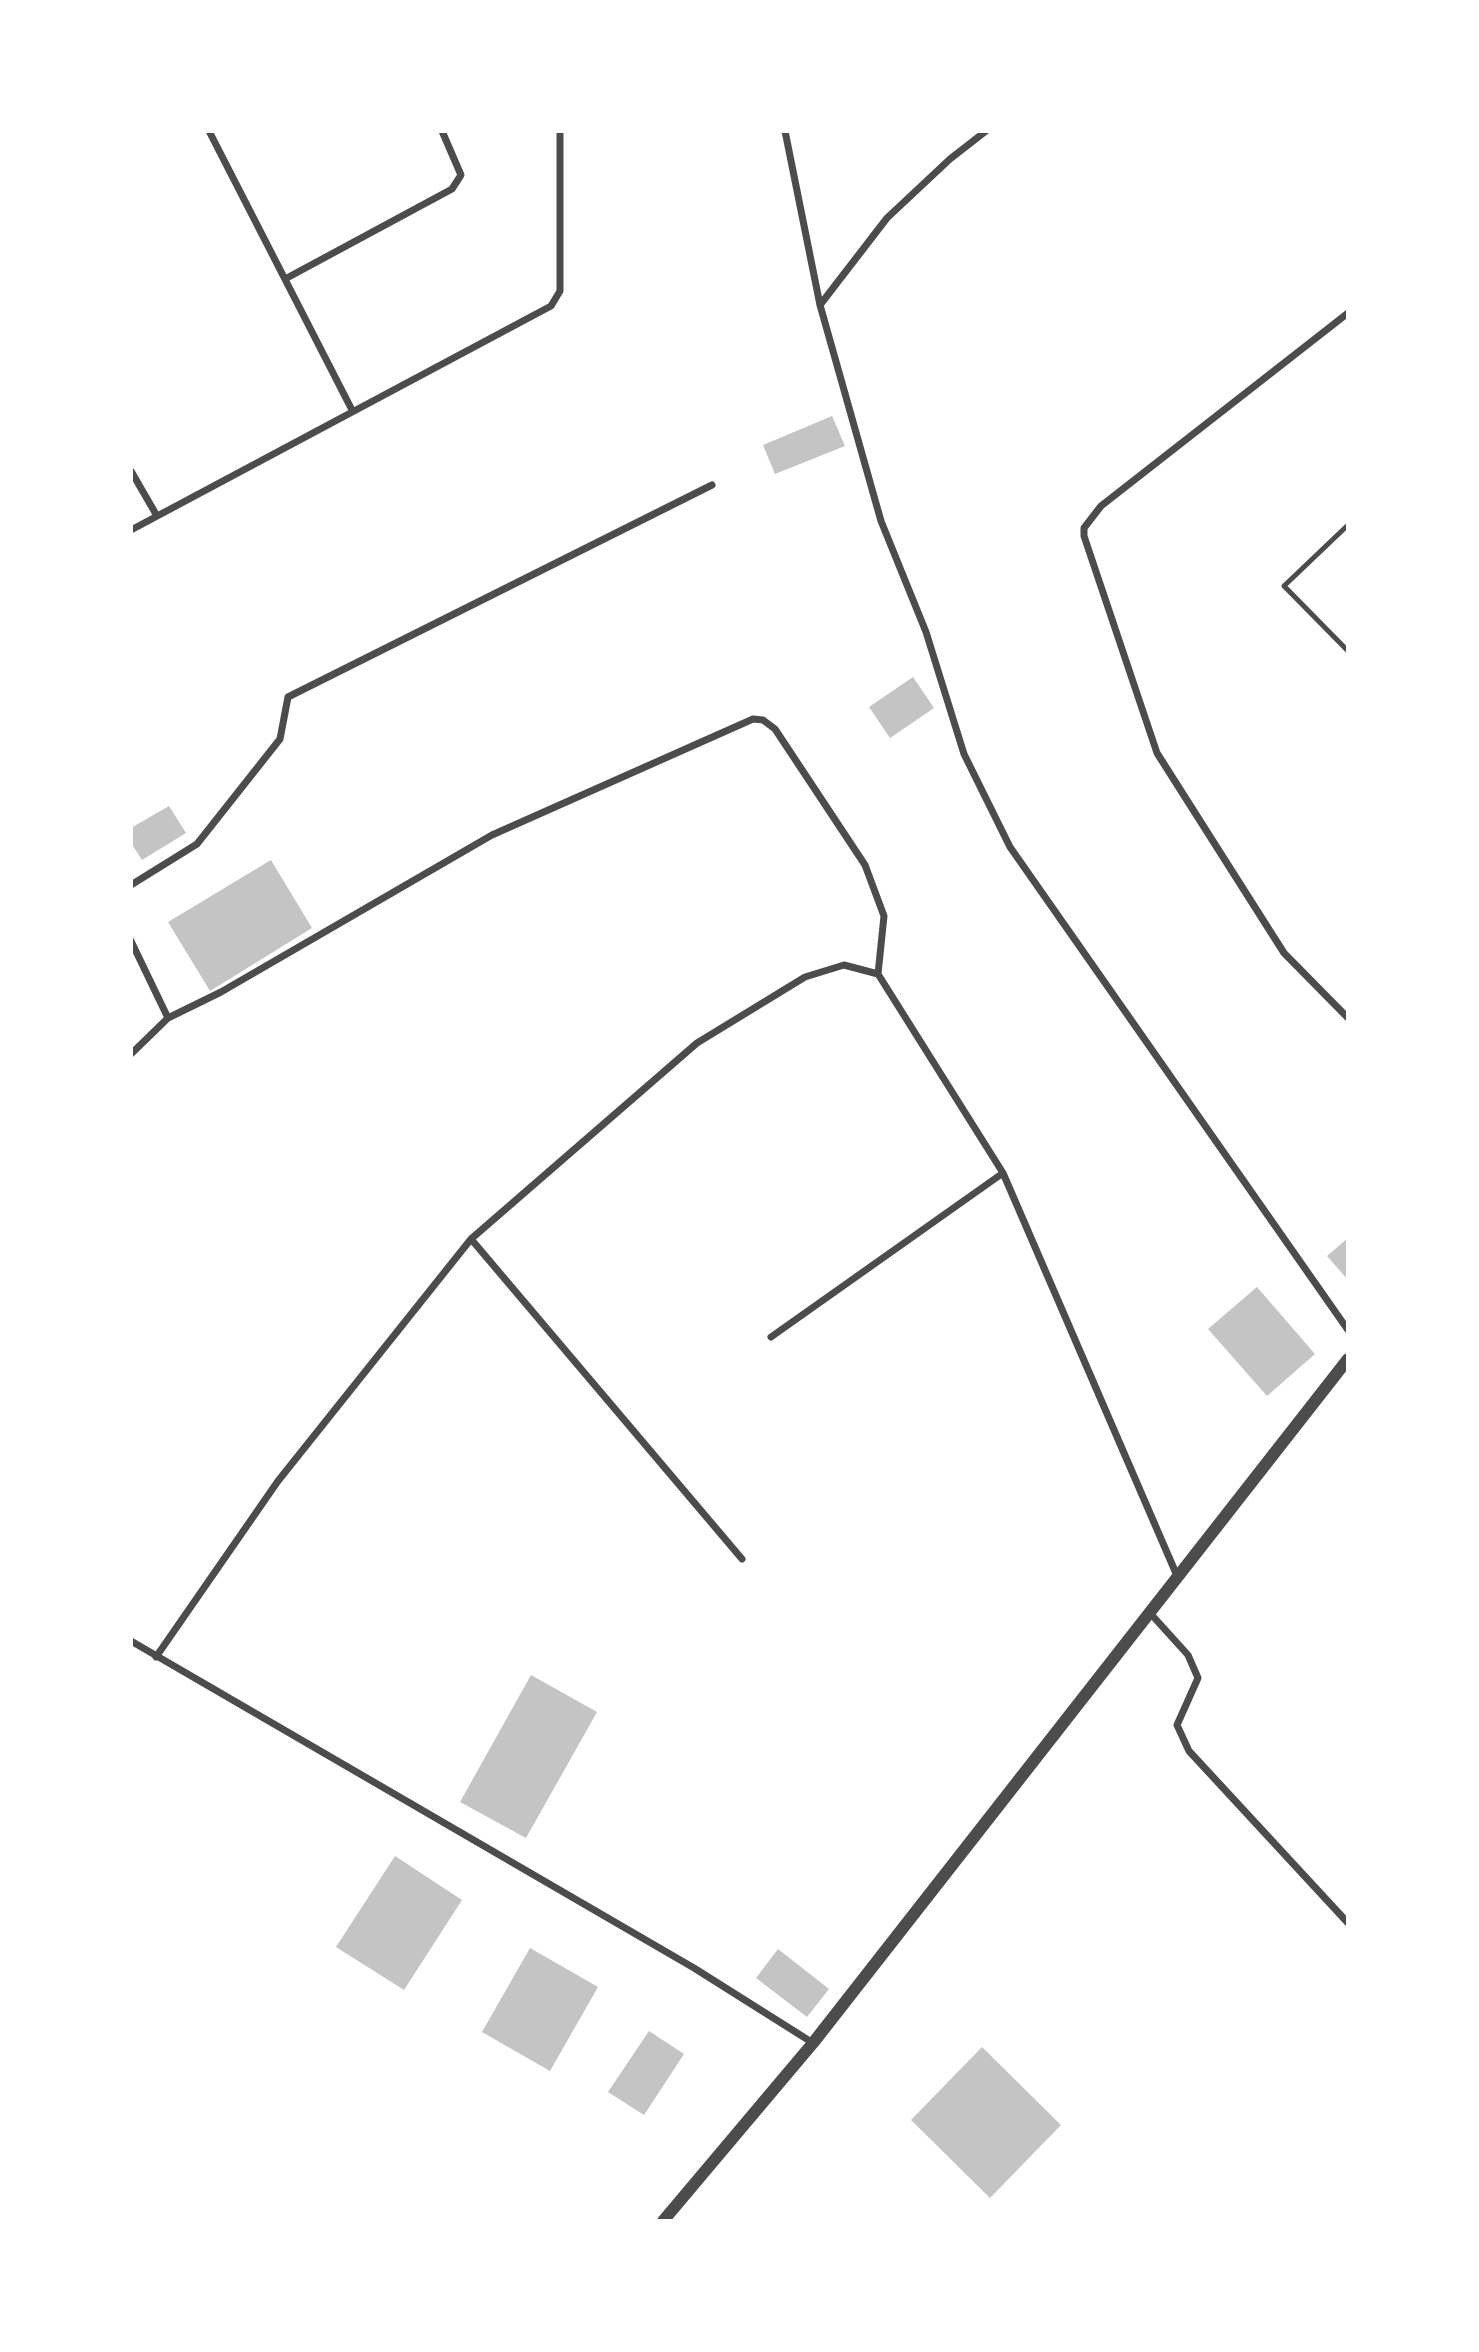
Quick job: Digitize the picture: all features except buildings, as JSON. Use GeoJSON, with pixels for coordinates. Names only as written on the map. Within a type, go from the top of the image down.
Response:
{"type":"FeatureCollection","features":[{"type":"Feature","properties":{"kind":"street"},"geometry":{"type":"LineString","coordinates":[[209,131],[352,410]]}},
{"type":"Feature","properties":{"kind":"street"},"geometry":{"type":"LineString","coordinates":[[285,279],[452,188],[461,174],[442,131]]}},
{"type":"Feature","properties":{"kind":"street"},"geometry":{"type":"LineString","coordinates":[[131,530],[551,306],[560,291],[560,131]]}},
{"type":"Feature","properties":{"kind":"street"},"geometry":{"type":"LineString","coordinates":[[785,131],[820,305],[881,521],[926,632],[964,754],[1010,847],[1348,1330]]}},
{"type":"Feature","properties":{"kind":"street"},"geometry":{"type":"LineString","coordinates":[[820,305],[887,218],[950,159],[986,131]]}},
{"type":"Feature","properties":{"kind":"street"},"geometry":{"type":"LineString","coordinates":[[1348,313],[1101,506],[1084,528],[1083,536],[1157,753],[1284,953],[1348,1018]]}},
{"type":"Feature","properties":{"kind":"street"},"geometry":{"type":"LineString","coordinates":[[131,471],[157,516]]}},
{"type":"Feature","properties":{"kind":"street"},"geometry":{"type":"LineString","coordinates":[[131,885],[197,844],[280,739],[288,697],[712,485]]}},
{"type":"Feature","properties":{"kind":"street"},"geometry":{"type":"LineString","coordinates":[[131,1054],[168,1018],[221,992],[492,835],[752,719],[763,720],[775,729],[864,865],[884,916],[878,974],[1003,1173],[1178,1578]]}},
{"type":"Feature","properties":{"kind":"street"},"geometry":{"type":"LineString","coordinates":[[131,942],[168,1018]]}},
{"type":"Feature","properties":{"kind":"street"},"geometry":{"type":"LineString","coordinates":[[156,1657],[278,1480],[471,1239],[697,1043],[805,977],[844,965],[878,974]]}},
{"type":"Feature","properties":{"kind":"street"},"geometry":{"type":"LineString","coordinates":[[771,1337],[1003,1173]]}},
{"type":"Feature","properties":{"kind":"street"},"geometry":{"type":"LineString","coordinates":[[471,1239],[742,1559]]}},
{"type":"Feature","properties":{"kind":"street"},"geometry":{"type":"LineString","coordinates":[[663,2221],[813,2043],[1348,1359]]}},
{"type":"Feature","properties":{"kind":"street"},"geometry":{"type":"LineString","coordinates":[[1150,1613],[1188,1655],[1198,1678],[1177,1725],[1189,1751],[1348,1923]]}},
{"type":"Feature","properties":{"kind":"street"},"geometry":{"type":"LineString","coordinates":[[131,1641],[694,1968],[813,2043]]}},
{"type":"Feature","properties":{"kind":"lane"},"geometry":{"type":"LineString","coordinates":[[1348,525],[1284,586],[1348,651]]}}]}
